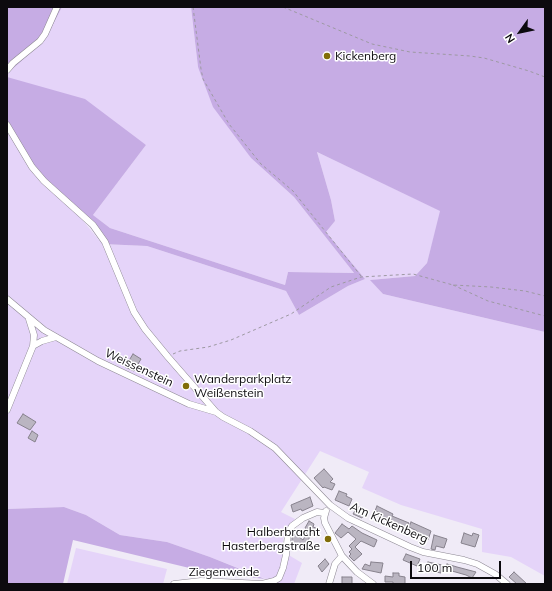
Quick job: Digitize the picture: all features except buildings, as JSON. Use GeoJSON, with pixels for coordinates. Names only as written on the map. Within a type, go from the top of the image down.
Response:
{"type":"FeatureCollection","features":[{"type":"Feature","properties":{"kind":"street"},"geometry":{"type":"LineString","coordinates":[[7,70],[13,63],[40,41],[45,34],[57,7]]}},
{"type":"Feature","properties":{"kind":"street"},"geometry":{"type":"LineString","coordinates":[[7,126],[36,172],[93,225],[105,242],[134,312],[145,329],[168,358],[216,412]]}},
{"type":"Feature","properties":{"kind":"street","name":"Weissenstein"},"geometry":{"type":"LineString","coordinates":[[7,299],[30,319],[56,337],[105,365],[189,404],[216,412]]}},
{"type":"Feature","properties":{"kind":"street"},"geometry":{"type":"LineString","coordinates":[[7,410],[33,346],[34,335],[30,319]]}},
{"type":"Feature","properties":{"kind":"street"},"geometry":{"type":"LineString","coordinates":[[33,346],[42,341],[56,337]]}},
{"type":"Feature","properties":{"kind":"street","name":"Am Kickenberg"},"geometry":{"type":"LineString","coordinates":[[216,412],[250,431],[276,448],[330,506],[348,518],[367,528],[423,552],[464,560],[482,567],[495,574],[507,584]]}},
{"type":"Feature","properties":{"kind":"street"},"geometry":{"type":"LineString","coordinates":[[330,506],[324,513],[325,523],[342,556],[356,572],[373,584]]}},
{"type":"Feature","properties":{"kind":"street","name":"Ziegenweide"},"geometry":{"type":"LineString","coordinates":[[174,584],[201,581],[262,584],[274,581],[279,578],[283,568],[288,533],[292,526],[303,518],[317,512],[324,513]]}},
{"type":"Feature","properties":{"kind":"street"},"geometry":{"type":"LineString","coordinates":[[329,584],[335,564],[342,556]]}},
{"type":"Feature","properties":{"kind":"path"},"geometry":{"type":"LineString","coordinates":[[193,7],[203,79],[229,124],[261,164],[293,191],[361,276]]}},
{"type":"Feature","properties":{"kind":"path"},"geometry":{"type":"LineString","coordinates":[[283,7],[372,44],[410,52],[484,58],[545,77]]}},
{"type":"Feature","properties":{"kind":"path"},"geometry":{"type":"LineString","coordinates":[[168,358],[180,351],[208,347],[231,340],[291,314],[332,288],[361,276],[413,274],[453,285],[474,296],[488,301],[545,316]]}},
{"type":"Feature","properties":{"kind":"path"},"geometry":{"type":"LineString","coordinates":[[453,285],[525,291],[545,296]]}},
{"type":"Feature","properties":{"kind":"shaded area"},"geometry":{"type":"Polygon","coordinates":[[[7,7],[62,7],[45,40],[7,74],[7,7]]]}},
{"type":"Feature","properties":{"kind":"shaded area"},"geometry":{"type":"Polygon","coordinates":[[[62,7],[191,7],[198,67],[251,158],[294,197],[354,273],[288,272],[285,285],[110,228],[93,215],[146,145],[7,77],[7,74],[45,40],[62,7]]]}},
{"type":"Feature","properties":{"kind":"shaded area"},"geometry":{"type":"Polygon","coordinates":[[[191,7],[545,7],[545,332],[383,294],[370,280],[415,276],[427,263],[440,211],[317,152],[331,200],[335,221],[326,232],[365,279],[348,286],[299,315],[286,291],[147,246],[102,244],[90,227],[45,181],[14,135],[7,120],[7,77],[85,99],[146,145],[93,215],[110,228],[285,285],[288,272],[354,273],[294,197],[251,158],[213,107],[198,67],[191,7]]]}},
{"type":"Feature","properties":{"kind":"shaded area"},"geometry":{"type":"Polygon","coordinates":[[[7,120],[14,135],[102,244],[147,246],[286,291],[299,315],[348,286],[365,279],[326,232],[335,221],[331,200],[317,152],[441,211],[427,263],[415,276],[371,280],[383,294],[545,332],[545,576],[511,557],[482,552],[482,529],[401,505],[362,488],[369,472],[320,451],[281,512],[295,519],[284,533],[282,551],[302,563],[294,584],[279,584],[167,542],[120,535],[86,515],[64,507],[7,509],[7,120]]]}},
{"type":"Feature","properties":{"kind":"shaded area"},"geometry":{"type":"Polygon","coordinates":[[[64,507],[86,515],[120,535],[167,542],[265,579],[206,572],[73,540],[63,584],[7,584],[7,509],[64,507]]]}},
{"type":"Feature","properties":{"kind":"shaded area"},"geometry":{"type":"Polygon","coordinates":[[[76,548],[167,569],[163,584],[67,584],[76,548]]]}},
{"type":"Feature","properties":{"kind":"place","name":"Kickenberg"},"geometry":{"type":"Point","coordinates":[327,56]}},
{"type":"Feature","properties":{"kind":"place","name":"Wanderparkplatz Weißenstein"},"geometry":{"type":"Point","coordinates":[186,386]}},
{"type":"Feature","properties":{"kind":"place","name":"Halberbracht Hasterbergstraße"},"geometry":{"type":"Point","coordinates":[328,539]}}]}
